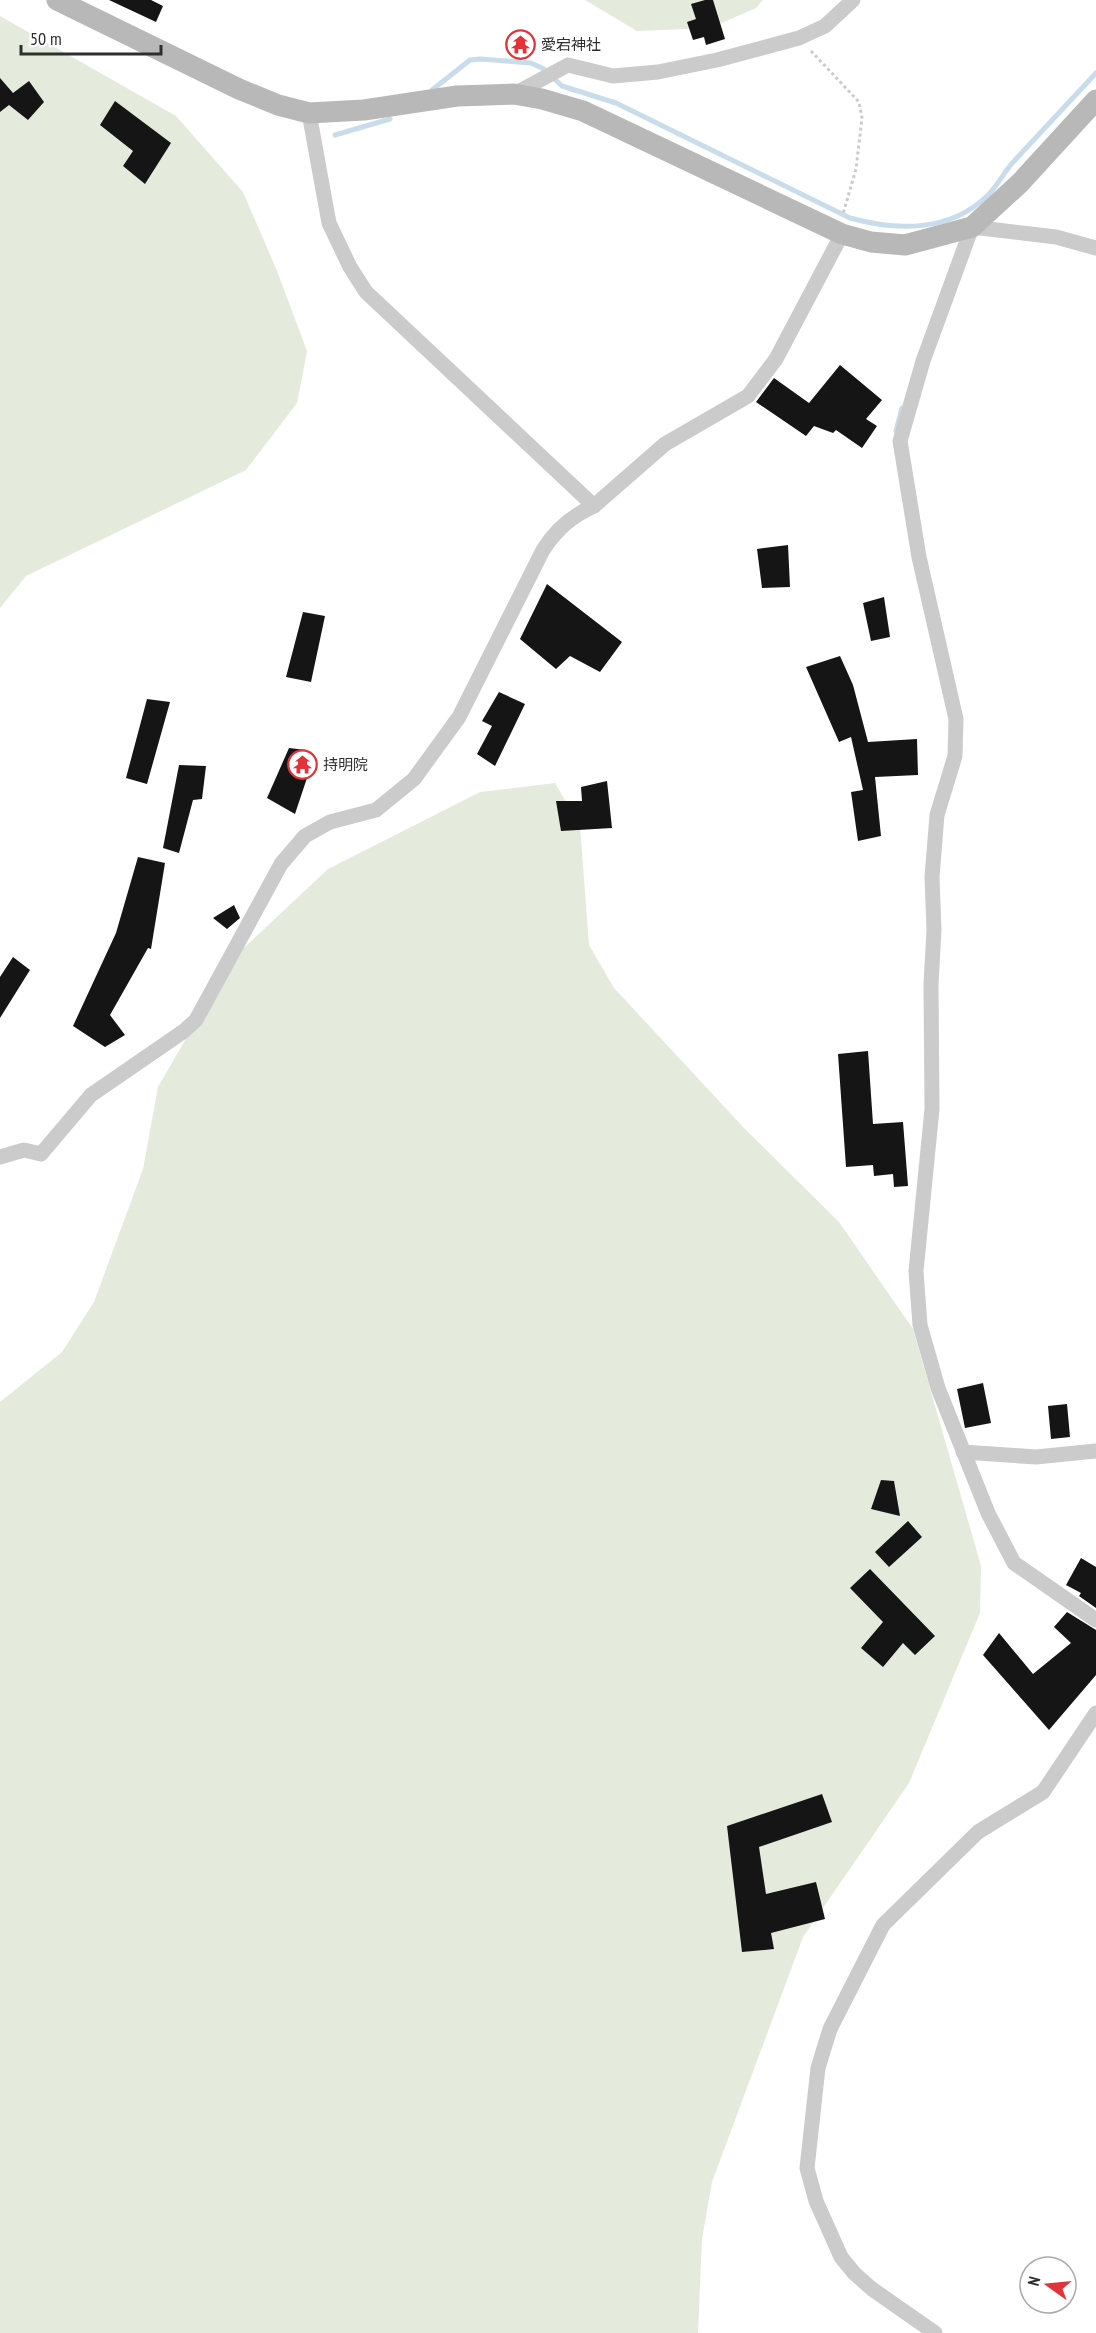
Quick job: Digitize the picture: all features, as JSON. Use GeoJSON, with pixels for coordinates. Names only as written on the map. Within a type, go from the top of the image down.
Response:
{"type":"FeatureCollection","features":[{"type":"Feature","properties":{"kind":"street"},"geometry":{"type":"LineString","coordinates":[[57,0],[238,89],[278,105],[309,113],[364,110],[457,96],[514,94],[542,99],[583,111],[842,234],[872,242],[905,245],[972,227],[1056,237],[1096,248]]}},
{"type":"Feature","properties":{"kind":"street"},"geometry":{"type":"LineString","coordinates":[[514,94],[556,70],[568,66],[613,76],[658,72],[717,60],[800,38],[825,27],[853,0]]}},
{"type":"Feature","properties":{"kind":"street"},"geometry":{"type":"LineString","coordinates":[[1096,100],[1020,183],[972,227],[923,361],[900,441],[919,557],[956,718],[955,756],[937,815],[932,877],[934,930],[931,984],[932,1109],[916,1271],[920,1325],[938,1388],[963,1452],[988,1513],[1014,1563],[1096,1620]]}},
{"type":"Feature","properties":{"kind":"street"},"geometry":{"type":"LineString","coordinates":[[309,113],[329,223],[350,267],[366,292],[594,506]]}},
{"type":"Feature","properties":{"kind":"street"},"geometry":{"type":"LineString","coordinates":[[0,1157],[24,1150],[40,1154],[91,1095],[184,1031],[196,1020],[281,864],[305,836],[330,822],[376,810],[414,779],[459,717],[552,536],[582,511],[594,506],[665,444],[748,396],[776,359],[842,234]]}},
{"type":"Feature","properties":{"kind":"street"},"geometry":{"type":"LineString","coordinates":[[963,1452],[1036,1457],[1096,1451]]}},
{"type":"Feature","properties":{"kind":"street"},"geometry":{"type":"LineString","coordinates":[[935,2333],[872,2289],[854,2273],[841,2257],[816,2201],[807,2168],[818,2068],[830,2029],[883,1925],[978,1832],[1043,1792],[1096,1713]]}},
{"type":"Feature","properties":{"kind":"path"},"geometry":{"type":"LineString","coordinates":[[800,38],[859,102],[862,118],[856,169],[844,211]]}},
{"type":"Feature","properties":{"kind":"green space"},"geometry":{"type":"Polygon","coordinates":[[[585,0],[763,0],[756,8],[710,28],[637,31],[585,0]]]}},
{"type":"Feature","properties":{"kind":"green space"},"geometry":{"type":"Polygon","coordinates":[[[0,16],[176,116],[243,192],[277,271],[307,351],[297,403],[246,470],[26,576],[0,608],[0,16]]]}},
{"type":"Feature","properties":{"kind":"green space"},"geometry":{"type":"Polygon","coordinates":[[[555,783],[580,826],[589,945],[614,988],[744,1128],[839,1222],[913,1329],[981,1566],[980,1613],[909,1783],[803,1937],[712,2182],[702,2239],[698,2333],[0,2333],[0,1402],[62,1352],[94,1302],[143,1169],[158,1087],[232,959],[328,869],[480,792],[555,783]]]}},
{"type":"Feature","properties":{"kind":"building"},"geometry":{"type":"Polygon","coordinates":[[[109,0],[151,0],[163,6],[156,22],[109,0]]]}},
{"type":"Feature","properties":{"kind":"building"},"geometry":{"type":"Polygon","coordinates":[[[713,0],[725,39],[706,45],[704,37],[693,40],[687,22],[696,19],[691,4],[713,0]]]}},
{"type":"Feature","properties":{"kind":"building"},"geometry":{"type":"Polygon","coordinates":[[[0,78],[13,93],[29,81],[44,102],[28,120],[9,105],[0,112],[0,78]]]}},
{"type":"Feature","properties":{"kind":"building"},"geometry":{"type":"Polygon","coordinates":[[[115,101],[171,143],[145,184],[123,166],[133,151],[100,125],[115,101]]]}},
{"type":"Feature","properties":{"kind":"building"},"geometry":{"type":"Polygon","coordinates":[[[840,365],[882,400],[866,419],[877,426],[862,448],[836,430],[833,433],[814,426],[806,436],[756,402],[774,378],[809,403],[840,365]]]}},
{"type":"Feature","properties":{"kind":"building"},"geometry":{"type":"Polygon","coordinates":[[[788,545],[790,587],[762,588],[757,549],[788,545]]]}},
{"type":"Feature","properties":{"kind":"building"},"geometry":{"type":"Polygon","coordinates":[[[547,584],[622,642],[600,672],[570,656],[556,669],[520,639],[547,584]]]}},
{"type":"Feature","properties":{"kind":"building"},"geometry":{"type":"Polygon","coordinates":[[[884,597],[890,637],[871,641],[863,603],[884,597]]]}},
{"type":"Feature","properties":{"kind":"building"},"geometry":{"type":"Polygon","coordinates":[[[303,612],[325,616],[311,682],[286,677],[303,612]]]}},
{"type":"Feature","properties":{"kind":"building"},"geometry":{"type":"Polygon","coordinates":[[[840,656],[853,685],[868,742],[917,739],[918,775],[875,777],[881,836],[858,841],[851,792],[863,790],[851,737],[839,742],[806,667],[840,656]]]}},
{"type":"Feature","properties":{"kind":"building"},"geometry":{"type":"Polygon","coordinates":[[[499,692],[525,704],[495,766],[477,754],[492,726],[482,721],[499,692]]]}},
{"type":"Feature","properties":{"kind":"building"},"geometry":{"type":"Polygon","coordinates":[[[147,699],[170,702],[147,784],[126,778],[147,699]]]}},
{"type":"Feature","properties":{"kind":"building"},"geometry":{"type":"Polygon","coordinates":[[[289,748],[306,750],[304,758],[313,760],[295,814],[267,798],[289,748]]]}},
{"type":"Feature","properties":{"kind":"building"},"geometry":{"type":"Polygon","coordinates":[[[179,765],[206,766],[202,799],[193,800],[179,853],[163,848],[179,765]]]}},
{"type":"Feature","properties":{"kind":"building"},"geometry":{"type":"Polygon","coordinates":[[[607,781],[612,828],[561,831],[556,801],[582,801],[581,787],[607,781]]]}},
{"type":"Feature","properties":{"kind":"building"},"geometry":{"type":"Polygon","coordinates":[[[138,857],[165,863],[151,949],[148,948],[110,1015],[125,1035],[105,1047],[73,1026],[116,933],[138,857]]]}},
{"type":"Feature","properties":{"kind":"building"},"geometry":{"type":"Polygon","coordinates":[[[234,905],[240,918],[227,929],[213,918],[234,905]]]}},
{"type":"Feature","properties":{"kind":"building"},"geometry":{"type":"Polygon","coordinates":[[[13,957],[30,970],[0,1018],[0,977],[13,957]]]}},
{"type":"Feature","properties":{"kind":"building"},"geometry":{"type":"Polygon","coordinates":[[[868,1051],[873,1124],[903,1122],[908,1186],[894,1187],[893,1174],[874,1176],[873,1165],[846,1167],[838,1054],[868,1051]]]}},
{"type":"Feature","properties":{"kind":"building"},"geometry":{"type":"Polygon","coordinates":[[[983,1383],[991,1423],[965,1428],[957,1389],[983,1383]]]}},
{"type":"Feature","properties":{"kind":"building"},"geometry":{"type":"Polygon","coordinates":[[[1067,1404],[1070,1437],[1051,1439],[1048,1406],[1067,1404]]]}},
{"type":"Feature","properties":{"kind":"building"},"geometry":{"type":"Polygon","coordinates":[[[881,1480],[894,1481],[900,1516],[871,1509],[881,1480]]]}},
{"type":"Feature","properties":{"kind":"building"},"geometry":{"type":"Polygon","coordinates":[[[908,1521],[922,1537],[889,1567],[875,1552],[908,1521]]]}},
{"type":"Feature","properties":{"kind":"building"},"geometry":{"type":"Polygon","coordinates":[[[1081,1558],[1096,1567],[1096,1608],[1079,1596],[1081,1593],[1066,1585],[1081,1558]]]}},
{"type":"Feature","properties":{"kind":"building"},"geometry":{"type":"Polygon","coordinates":[[[870,1569],[935,1636],[915,1655],[903,1643],[883,1667],[861,1648],[883,1622],[850,1588],[870,1569]]]}},
{"type":"Feature","properties":{"kind":"building"},"geometry":{"type":"Polygon","coordinates":[[[1067,1612],[1096,1630],[1096,1675],[1049,1730],[983,1655],[999,1633],[1033,1674],[1071,1643],[1054,1627],[1067,1612]]]}},
{"type":"Feature","properties":{"kind":"building"},"geometry":{"type":"Polygon","coordinates":[[[822,1794],[832,1822],[759,1847],[766,1894],[816,1882],[825,1919],[771,1933],[774,1949],[742,1952],[727,1826],[822,1794]]]}},
{"type":"Feature","properties":{"kind":"waterway"},"geometry":{"type":"LineString","coordinates":[[432,90],[470,60],[531,63],[544,69],[562,86],[616,103],[850,218],[904,226],[940,222],[972,208],[991,192],[1011,164],[1096,73]]}},
{"type":"Feature","properties":{"kind":"waterway"},"geometry":{"type":"LineString","coordinates":[[335,135],[390,119]]}},
{"type":"Feature","properties":{"kind":"waterway"},"geometry":{"type":"LineString","coordinates":[[896,431],[902,408]]}},
{"type":"Feature","properties":{"kind":"place","name":"愛宕神社"},"geometry":{"type":"Point","coordinates":[520,44]}},
{"type":"Feature","properties":{"kind":"place","name":"持明院"},"geometry":{"type":"Point","coordinates":[302,764]}}]}
